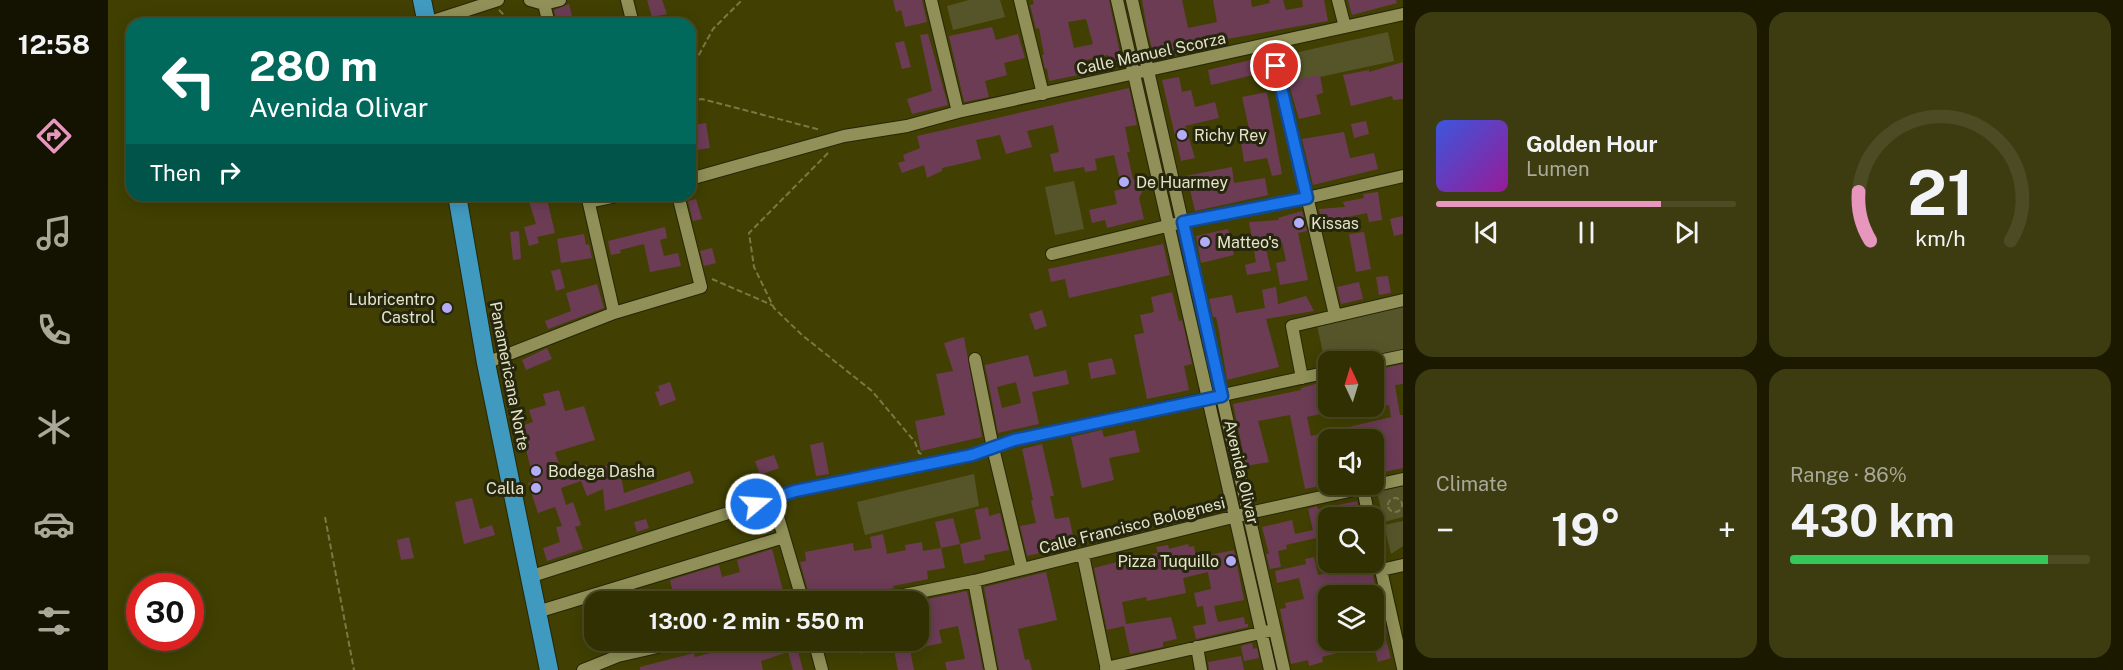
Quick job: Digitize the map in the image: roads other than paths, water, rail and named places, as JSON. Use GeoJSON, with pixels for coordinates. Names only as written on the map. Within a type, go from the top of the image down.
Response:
{"type":"FeatureCollection","features":[{"type":"Feature","properties":{"kind":"highway"},"geometry":{"type":"LineString","coordinates":[[423,0],[426,18]]}},
{"type":"Feature","properties":{"kind":"highway","name":"Panamericana Norte"},"geometry":{"type":"LineString","coordinates":[[458,201],[486,363],[549,670]]}},
{"type":"Feature","properties":{"kind":"street"},"geometry":{"type":"LineString","coordinates":[[530,0],[544,4],[560,0]]}},
{"type":"Feature","properties":{"kind":"street"},"geometry":{"type":"LineString","coordinates":[[627,0],[632,18]]}},
{"type":"Feature","properties":{"kind":"street"},"geometry":{"type":"LineString","coordinates":[[1020,0],[1043,94]]}},
{"type":"Feature","properties":{"kind":"street","name":"Avenida Olivar"},"geometry":{"type":"LineString","coordinates":[[1117,0],[1270,670]]}},
{"type":"Feature","properties":{"kind":"street","name":"Avenida Olivar"},"geometry":{"type":"LineString","coordinates":[[1132,0],[1284,670]]}},
{"type":"Feature","properties":{"kind":"street"},"geometry":{"type":"LineString","coordinates":[[1338,0],[1345,27]]}},
{"type":"Feature","properties":{"kind":"street"},"geometry":{"type":"LineString","coordinates":[[444,18],[494,1]]}},
{"type":"Feature","properties":{"kind":"street"},"geometry":{"type":"LineString","coordinates":[[934,1],[958,112]]}},
{"type":"Feature","properties":{"kind":"street"},"geometry":{"type":"LineString","coordinates":[[544,4],[548,18]]}},
{"type":"Feature","properties":{"kind":"street","name":"Calle Manuel Scorza"},"geometry":{"type":"LineString","coordinates":[[696,177],[844,136],[907,126],[958,112],[1403,14]]}},
{"type":"Feature","properties":{"kind":"street"},"geometry":{"type":"LineString","coordinates":[[1271,44],[1335,315]]}},
{"type":"Feature","properties":{"kind":"street"},"geometry":{"type":"LineString","coordinates":[[1053,254],[1183,222],[1307,198],[1403,176]]}},
{"type":"Feature","properties":{"kind":"street"},"geometry":{"type":"LineString","coordinates":[[588,201],[614,313]]}},
{"type":"Feature","properties":{"kind":"street"},"geometry":{"type":"LineString","coordinates":[[486,363],[614,313],[701,287],[680,201]]}},
{"type":"Feature","properties":{"kind":"street"},"geometry":{"type":"LineString","coordinates":[[1302,378],[1292,326],[1403,300]]}},
{"type":"Feature","properties":{"kind":"street"},"geometry":{"type":"LineString","coordinates":[[1384,360],[1403,356]]}},
{"type":"Feature","properties":{"kind":"street"},"geometry":{"type":"LineString","coordinates":[[975,359],[993,448],[1022,569]]}},
{"type":"Feature","properties":{"kind":"street"},"geometry":{"type":"LineString","coordinates":[[529,577],[795,491],[943,462],[972,455],[1014,440],[1318,374]]}},
{"type":"Feature","properties":{"kind":"street","name":"Calle Francisco Bolognesi"},"geometry":{"type":"LineString","coordinates":[[1384,483],[1403,479]]}},
{"type":"Feature","properties":{"kind":"street","name":"Calle Francisco Bolognesi"},"geometry":{"type":"LineString","coordinates":[[922,591],[1083,555],[1235,516],[1330,495]]}},
{"type":"Feature","properties":{"kind":"street"},"geometry":{"type":"LineString","coordinates":[[778,497],[775,503],[776,510],[800,591]]}},
{"type":"Feature","properties":{"kind":"street"},"geometry":{"type":"LineString","coordinates":[[537,612],[784,537]]}},
{"type":"Feature","properties":{"kind":"street"},"geometry":{"type":"LineString","coordinates":[[1083,555],[1106,669],[1275,630]]}},
{"type":"Feature","properties":{"kind":"street"},"geometry":{"type":"LineString","coordinates":[[1384,569],[1403,565]]}},
{"type":"Feature","properties":{"kind":"street"},"geometry":{"type":"LineString","coordinates":[[1382,573],[1403,668]]}},
{"type":"Feature","properties":{"kind":"street"},"geometry":{"type":"LineString","coordinates":[[974,580],[991,670]]}},
{"type":"Feature","properties":{"kind":"street"},"geometry":{"type":"LineString","coordinates":[[1197,647],[1201,670]]}},
{"type":"Feature","properties":{"kind":"street"},"geometry":{"type":"LineString","coordinates":[[583,670],[618,656],[640,651]]}},
{"type":"Feature","properties":{"kind":"street"},"geometry":{"type":"LineString","coordinates":[[817,651],[822,670]]}},
{"type":"Feature","properties":{"kind":"street"},"geometry":{"type":"LineString","coordinates":[[618,656],[622,670]]}},
{"type":"Feature","properties":{"kind":"place","name":"Richy Rey"},"geometry":{"type":"Point","coordinates":[1182,135]}},
{"type":"Feature","properties":{"kind":"place","name":"De Huarmey"},"geometry":{"type":"Point","coordinates":[1124,182]}},
{"type":"Feature","properties":{"kind":"place","name":"Kissas"},"geometry":{"type":"Point","coordinates":[1299,223]}},
{"type":"Feature","properties":{"kind":"place","name":"Matteo's"},"geometry":{"type":"Point","coordinates":[1205,242]}},
{"type":"Feature","properties":{"kind":"place","name":"Lubricentro Castrol"},"geometry":{"type":"Point","coordinates":[447,308]}},
{"type":"Feature","properties":{"kind":"place","name":"Bodega Dasha"},"geometry":{"type":"Point","coordinates":[536,471]}},
{"type":"Feature","properties":{"kind":"place","name":"Calla"},"geometry":{"type":"Point","coordinates":[536,488]}},
{"type":"Feature","properties":{"kind":"place","name":"Pizza Tuquillo"},"geometry":{"type":"Point","coordinates":[1231,561]}}]}
